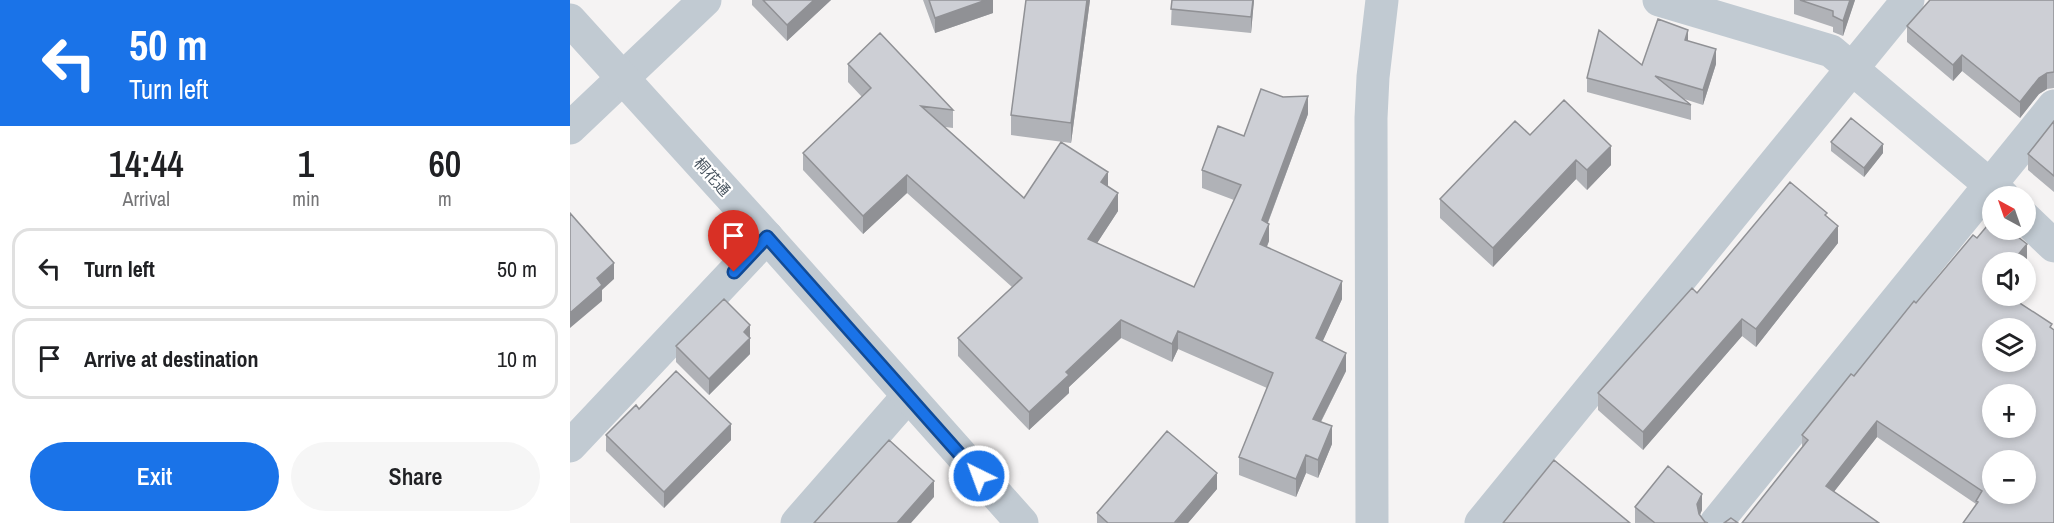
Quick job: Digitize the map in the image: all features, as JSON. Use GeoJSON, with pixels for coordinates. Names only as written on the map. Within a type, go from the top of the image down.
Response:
{"type":"FeatureCollection","features":[{"type":"Feature","properties":{"kind":"street"},"geometry":{"type":"LineString","coordinates":[[570,128],[705,0]]}},
{"type":"Feature","properties":{"kind":"street"},"geometry":{"type":"LineString","coordinates":[[1372,523],[1371,118],[1373,77],[1382,0]]}},
{"type":"Feature","properties":{"kind":"street"},"geometry":{"type":"LineString","coordinates":[[1659,0],[1831,51],[1991,186]]}},
{"type":"Feature","properties":{"kind":"street"},"geometry":{"type":"LineString","coordinates":[[1481,523],[1908,0]]}},
{"type":"Feature","properties":{"kind":"street","name":"桐花通"},"geometry":{"type":"LineString","coordinates":[[570,20],[1022,523]]}},
{"type":"Feature","properties":{"kind":"street"},"geometry":{"type":"LineString","coordinates":[[2000,186],[2054,106]]}},
{"type":"Feature","properties":{"kind":"street"},"geometry":{"type":"LineString","coordinates":[[1716,523],[1982,209]]}},
{"type":"Feature","properties":{"kind":"street"},"geometry":{"type":"LineString","coordinates":[[2036,229],[2054,246]]}},
{"type":"Feature","properties":{"kind":"street"},"geometry":{"type":"LineString","coordinates":[[570,446],[767,237]]}},
{"type":"Feature","properties":{"kind":"street"},"geometry":{"type":"LineString","coordinates":[[797,523],[908,396]]}},
{"type":"Feature","properties":{"kind":"building"},"geometry":{"type":"Polygon","coordinates":[[[763,0],[814,0],[787,25],[763,0]]]}},
{"type":"Feature","properties":{"kind":"building"},"geometry":{"type":"Polygon","coordinates":[[[929,0],[986,0],[935,18],[929,0]]]}},
{"type":"Feature","properties":{"kind":"building"},"geometry":{"type":"Polygon","coordinates":[[[1026,0],[1087,0],[1071,123],[1011,115],[1026,0]]]}},
{"type":"Feature","properties":{"kind":"building"},"geometry":{"type":"Polygon","coordinates":[[[1172,0],[1253,0],[1251,17],[1171,9],[1172,0]]]}},
{"type":"Feature","properties":{"kind":"building"},"geometry":{"type":"Polygon","coordinates":[[[1800,0],[1850,0],[1843,21],[1833,16],[1833,11],[1800,0]]]}},
{"type":"Feature","properties":{"kind":"building"},"geometry":{"type":"Polygon","coordinates":[[[1930,0],[2054,0],[2054,72],[2039,78],[2020,102],[1962,55],[1953,65],[1907,26],[1930,0]]]}},
{"type":"Feature","properties":{"kind":"building"},"geometry":{"type":"Polygon","coordinates":[[[1658,19],[1688,30],[1685,40],[1716,49],[1703,90],[1655,76],[1691,105],[1587,78],[1599,30],[1642,65],[1658,19]]]}},
{"type":"Feature","properties":{"kind":"building"},"geometry":{"type":"Polygon","coordinates":[[[880,33],[953,110],[921,106],[1024,198],[1061,142],[1108,172],[1101,182],[1118,193],[1088,239],[1194,287],[1241,185],[1202,170],[1218,126],[1244,136],[1261,89],[1283,97],[1308,96],[1262,220],[1269,224],[1260,244],[1342,281],[1316,338],[1346,353],[1313,419],[1332,426],[1318,460],[1306,455],[1296,479],[1239,457],[1273,373],[1178,331],[1172,344],[1121,320],[1066,372],[1069,375],[1029,412],[958,338],[1022,278],[907,175],[863,216],[803,153],[871,88],[848,64],[880,33]]]}},
{"type":"Feature","properties":{"kind":"building"},"geometry":{"type":"Polygon","coordinates":[[[1564,100],[1611,146],[1587,170],[1576,160],[1493,248],[1440,199],[1515,121],[1530,135],[1564,100]]]}},
{"type":"Feature","properties":{"kind":"building"},"geometry":{"type":"Polygon","coordinates":[[[1851,118],[1883,144],[1864,168],[1831,142],[1851,118]]]}},
{"type":"Feature","properties":{"kind":"building"},"geometry":{"type":"Polygon","coordinates":[[[2054,121],[2054,176],[2028,154],[2054,121]]]}},
{"type":"Feature","properties":{"kind":"building"},"geometry":{"type":"Polygon","coordinates":[[[1790,182],[1827,213],[1825,215],[1838,226],[1756,329],[1742,319],[1643,432],[1598,393],[1692,288],[1697,293],[1790,182]]]}},
{"type":"Feature","properties":{"kind":"building"},"geometry":{"type":"Polygon","coordinates":[[[570,213],[614,263],[597,278],[602,285],[570,313],[570,213]]]}},
{"type":"Feature","properties":{"kind":"building"},"geometry":{"type":"Polygon","coordinates":[[[1982,232],[1982,240],[2022,240],[2027,244],[2020,252],[1982,252],[1982,306],[2024,306],[2052,324],[2050,327],[2054,330],[2054,523],[1963,523],[1978,502],[1976,501],[1982,491],[1877,421],[1826,486],[1879,523],[1742,523],[1808,440],[1802,435],[1851,374],[1854,376],[1914,301],[1916,303],[1973,235],[1977,238],[1982,232]]]}},
{"type":"Feature","properties":{"kind":"building"},"geometry":{"type":"Polygon","coordinates":[[[724,299],[750,325],[744,332],[750,338],[709,379],[676,346],[724,299]]]}},
{"type":"Feature","properties":{"kind":"building"},"geometry":{"type":"Polygon","coordinates":[[[676,371],[731,424],[664,492],[606,435],[636,405],[639,409],[676,371]]]}},
{"type":"Feature","properties":{"kind":"building"},"geometry":{"type":"Polygon","coordinates":[[[1167,431],[1217,473],[1175,523],[1108,523],[1097,513],[1167,431]]]}},
{"type":"Feature","properties":{"kind":"building"},"geometry":{"type":"Polygon","coordinates":[[[889,440],[934,481],[897,523],[814,523],[889,440]]]}},
{"type":"Feature","properties":{"kind":"building"},"geometry":{"type":"Polygon","coordinates":[[[1554,460],[1630,523],[1503,523],[1554,460]]]}},
{"type":"Feature","properties":{"kind":"building"},"geometry":{"type":"Polygon","coordinates":[[[1668,466],[1702,494],[1697,504],[1699,514],[1708,523],[1655,523],[1635,507],[1668,466]]]}},
{"type":"Feature","properties":{"kind":"building"},"geometry":{"type":"Polygon","coordinates":[[[1731,518],[1738,523],[1724,523],[1731,518]]]}},
{"type":"Feature","properties":{"kind":"route"},"geometry":{"type":"LineString","coordinates":[[734,272],[767,237],[979,476]]}}]}
